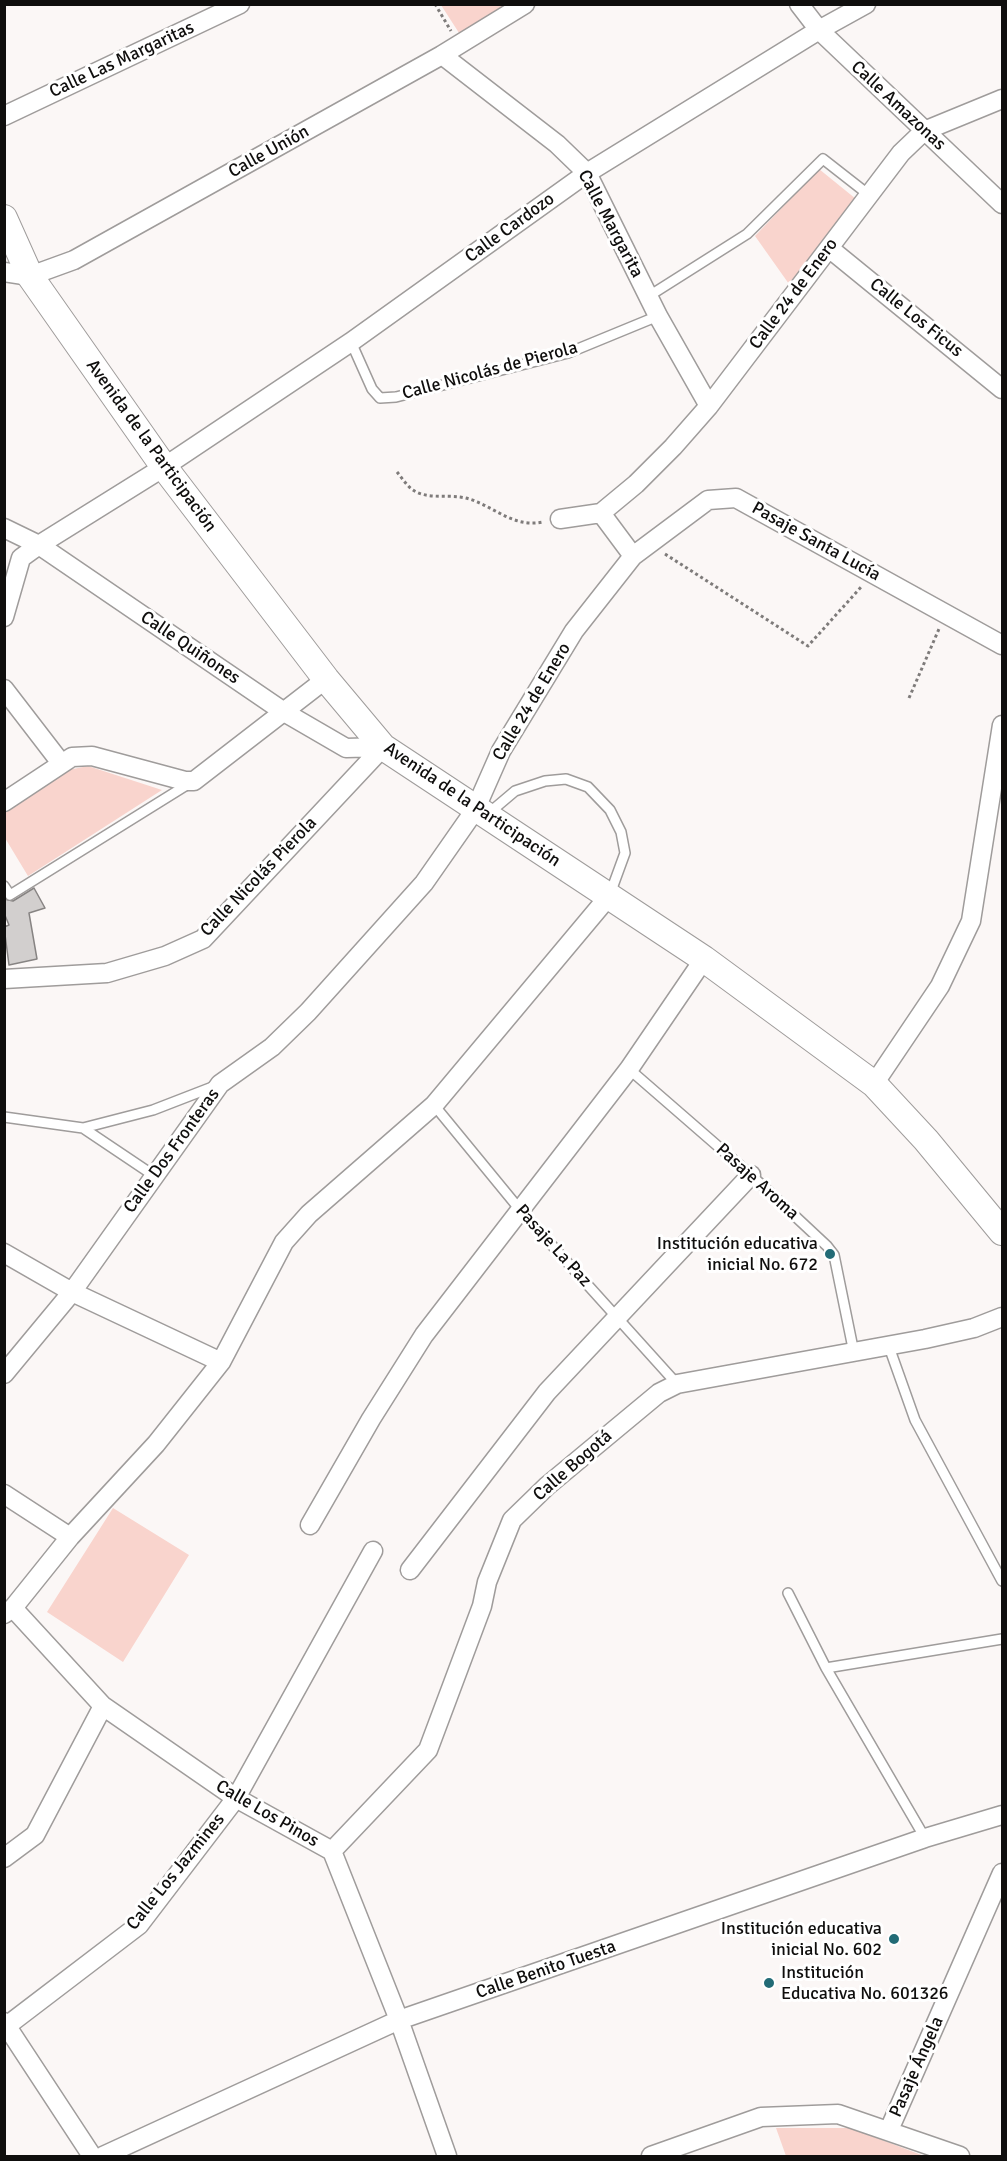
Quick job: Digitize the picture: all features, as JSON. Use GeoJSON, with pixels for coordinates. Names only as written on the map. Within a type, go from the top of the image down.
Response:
{"type":"FeatureCollection","features":[{"type":"Feature","properties":{"kind":"main road","name":"Avenida de la Participación"},"geometry":{"type":"LineString","coordinates":[[4,218],[30,276],[164,467],[326,679],[382,747],[704,959],[874,1083],[926,1140],[1002,1232]]}},
{"type":"Feature","properties":{"kind":"street","name":"Calle Las Margaritas"},"geometry":{"type":"LineString","coordinates":[[4,116],[240,4]]}},
{"type":"Feature","properties":{"kind":"street","name":"Calle Unión"},"geometry":{"type":"LineString","coordinates":[[4,272],[30,276],[74,260],[442,56],[525,4]]}},
{"type":"Feature","properties":{"kind":"street","name":"Calle Amazonas"},"geometry":{"type":"LineString","coordinates":[[798,4],[819,30],[1002,204]]}},
{"type":"Feature","properties":{"kind":"street","name":"Calle Cardozo"},"geometry":{"type":"LineString","coordinates":[[4,617],[21,558],[39,545],[164,467],[351,342],[587,173],[819,30],[866,4]]}},
{"type":"Feature","properties":{"kind":"street","name":"Calle Margarita"},"geometry":{"type":"LineString","coordinates":[[442,56],[557,144],[587,173],[658,315],[709,406]]}},
{"type":"Feature","properties":{"kind":"street","name":"Calle 24 de Enero"},"geometry":{"type":"LineString","coordinates":[[601,513],[651,469],[709,406],[901,153],[924,131],[1002,99]]}},
{"type":"Feature","properties":{"kind":"street","name":"Calle Los Ficus"},"geometry":{"type":"LineString","coordinates":[[828,248],[1000,381]]}},
{"type":"Feature","properties":{"kind":"street","name":"Pasaje Santa Lucía"},"geometry":{"type":"LineString","coordinates":[[633,556],[708,500],[736,498],[1002,645]]}},
{"type":"Feature","properties":{"kind":"street"},"geometry":{"type":"LineString","coordinates":[[560,519],[601,513],[633,556]]}},
{"type":"Feature","properties":{"kind":"street","name":"Calle Quiñones"},"geometry":{"type":"LineString","coordinates":[[4,528],[39,545],[284,712],[346,748],[382,747]]}},
{"type":"Feature","properties":{"kind":"street","name":"Calle 24 de Enero"},"geometry":{"type":"LineString","coordinates":[[480,813],[501,751],[574,632],[633,556]]}},
{"type":"Feature","properties":{"kind":"street"},"geometry":{"type":"LineString","coordinates":[[4,802],[72,757],[92,756],[185,781],[194,781],[326,679]]}},
{"type":"Feature","properties":{"kind":"street"},"geometry":{"type":"LineString","coordinates":[[4,689],[61,763]]}},
{"type":"Feature","properties":{"kind":"street"},"geometry":{"type":"LineString","coordinates":[[874,1083],[940,986],[971,921],[995,815],[1002,725]]}},
{"type":"Feature","properties":{"kind":"street","name":"Calle Nicolás Pierola"},"geometry":{"type":"LineString","coordinates":[[4,979],[107,973],[165,956],[203,939],[382,747]]}},
{"type":"Feature","properties":{"kind":"street","name":"Calle Dos Fronteras"},"geometry":{"type":"LineString","coordinates":[[4,1374],[72,1292],[153,1175],[220,1084],[272,1047],[308,1012],[424,883],[480,813]]}},
{"type":"Feature","properties":{"kind":"street"},"geometry":{"type":"LineString","coordinates":[[9,1611],[70,1537],[156,1444],[221,1362],[284,1242],[309,1214],[434,1105],[609,896]]}},
{"type":"Feature","properties":{"kind":"street"},"geometry":{"type":"LineString","coordinates":[[310,1525],[370,1419],[424,1335],[629,1069],[704,959]]}},
{"type":"Feature","properties":{"kind":"street"},"geometry":{"type":"LineString","coordinates":[[410,1570],[547,1392],[751,1175]]}},
{"type":"Feature","properties":{"kind":"street"},"geometry":{"type":"LineString","coordinates":[[4,1254],[72,1292],[221,1362]]}},
{"type":"Feature","properties":{"kind":"street","name":"Calle Bogotá"},"geometry":{"type":"LineString","coordinates":[[332,1851],[428,1750],[482,1606],[487,1582],[512,1520],[546,1486],[659,1393],[677,1384],[854,1353],[888,1344],[974,1328],[1002,1317]]}},
{"type":"Feature","properties":{"kind":"street"},"geometry":{"type":"LineString","coordinates":[[4,1494],[70,1537]]}},
{"type":"Feature","properties":{"kind":"street","name":"Calle Los Jazmines"},"geometry":{"type":"LineString","coordinates":[[5,2026],[139,1925],[236,1798],[373,1551]]}},
{"type":"Feature","properties":{"kind":"street","name":"Calle Los Pinos"},"geometry":{"type":"LineString","coordinates":[[9,1611],[103,1706],[236,1798],[332,1851],[399,2020],[447,2157]]}},
{"type":"Feature","properties":{"kind":"street"},"geometry":{"type":"LineString","coordinates":[[4,1857],[35,1835],[103,1706]]}},
{"type":"Feature","properties":{"kind":"street","name":"Calle Benito Tuesta"},"geometry":{"type":"LineString","coordinates":[[103,2157],[399,2020],[925,1838],[1002,1815]]}},
{"type":"Feature","properties":{"kind":"street","name":"Pasaje Ángela"},"geometry":{"type":"LineString","coordinates":[[889,2130],[1002,1873]]}},
{"type":"Feature","properties":{"kind":"street"},"geometry":{"type":"LineString","coordinates":[[5,2026],[92,2157]]}},
{"type":"Feature","properties":{"kind":"street"},"geometry":{"type":"LineString","coordinates":[[651,2157],[761,2117],[838,2114],[889,2130],[960,2157]]}},
{"type":"Feature","properties":{"kind":"lane"},"geometry":{"type":"LineString","coordinates":[[649,296],[747,234],[823,159],[869,195]]}},
{"type":"Feature","properties":{"kind":"lane","name":"Calle Nicolás de Pierola"},"geometry":{"type":"LineString","coordinates":[[351,342],[372,389],[380,398],[396,397],[568,353],[658,315]]}},
{"type":"Feature","properties":{"kind":"lane"},"geometry":{"type":"LineString","coordinates":[[480,813],[515,790],[545,782],[566,779],[588,787],[610,810],[621,832],[625,853],[609,896]]}},
{"type":"Feature","properties":{"kind":"lane"},"geometry":{"type":"LineString","coordinates":[[4,886],[10,895],[194,781]]}},
{"type":"Feature","properties":{"kind":"lane","name":"Pasaje Aroma"},"geometry":{"type":"LineString","coordinates":[[629,1069],[751,1175],[834,1255],[854,1353]]}},
{"type":"Feature","properties":{"kind":"lane"},"geometry":{"type":"LineString","coordinates":[[4,1117],[82,1128],[153,1110],[220,1084]]}},
{"type":"Feature","properties":{"kind":"lane","name":"Pasaje La Paz"},"geometry":{"type":"LineString","coordinates":[[434,1105],[521,1211],[677,1384]]}},
{"type":"Feature","properties":{"kind":"lane"},"geometry":{"type":"LineString","coordinates":[[82,1128],[153,1175]]}},
{"type":"Feature","properties":{"kind":"lane"},"geometry":{"type":"LineString","coordinates":[[888,1344],[915,1420],[1002,1581]]}},
{"type":"Feature","properties":{"kind":"lane"},"geometry":{"type":"LineString","coordinates":[[788,1593],[826,1668],[925,1838]]}},
{"type":"Feature","properties":{"kind":"lane"},"geometry":{"type":"LineString","coordinates":[[826,1668],[1002,1639]]}},
{"type":"Feature","properties":{"kind":"path"},"geometry":{"type":"LineString","coordinates":[[435,4],[460,45]]}},
{"type":"Feature","properties":{"kind":"path"},"geometry":{"type":"LineString","coordinates":[[398,472],[414,491],[429,496],[460,497],[479,502],[504,518],[532,525],[560,519]]}},
{"type":"Feature","properties":{"kind":"path"},"geometry":{"type":"LineString","coordinates":[[649,544],[808,646],[873,574]]}},
{"type":"Feature","properties":{"kind":"path"},"geometry":{"type":"LineString","coordinates":[[909,698],[946,614]]}},
{"type":"Feature","properties":{"kind":"shaded area"},"geometry":{"type":"Polygon","coordinates":[[[441,5],[512,5],[461,36],[441,5]]]}},
{"type":"Feature","properties":{"kind":"shaded area"},"geometry":{"type":"Polygon","coordinates":[[[819,169],[856,199],[789,284],[755,236],[819,169]]]}},
{"type":"Feature","properties":{"kind":"shaded area"},"geometry":{"type":"Polygon","coordinates":[[[88,766],[162,790],[28,876],[5,838],[5,813],[68,770],[88,766]]]}},
{"type":"Feature","properties":{"kind":"shaded area"},"geometry":{"type":"Polygon","coordinates":[[[113,1508],[189,1555],[123,1662],[47,1612],[113,1508]]]}},
{"type":"Feature","properties":{"kind":"shaded area"},"geometry":{"type":"Polygon","coordinates":[[[776,2128],[851,2128],[924,2156],[786,2156],[776,2128]]]}},
{"type":"Feature","properties":{"kind":"building"},"geometry":{"type":"Polygon","coordinates":[[[34,888],[45,908],[29,913],[37,959],[9,965],[4,927],[9,925],[4,913],[4,899],[13,901],[34,888]]]}},
{"type":"Feature","properties":{"kind":"place","name":"Institución educativa inicial No. 672"},"geometry":{"type":"Point","coordinates":[830,1254]}},
{"type":"Feature","properties":{"kind":"place","name":"Institución educativa inicial No. 602"},"geometry":{"type":"Point","coordinates":[894,1939]}},
{"type":"Feature","properties":{"kind":"place","name":"Institución Educativa No. 601326"},"geometry":{"type":"Point","coordinates":[769,1983]}}]}
